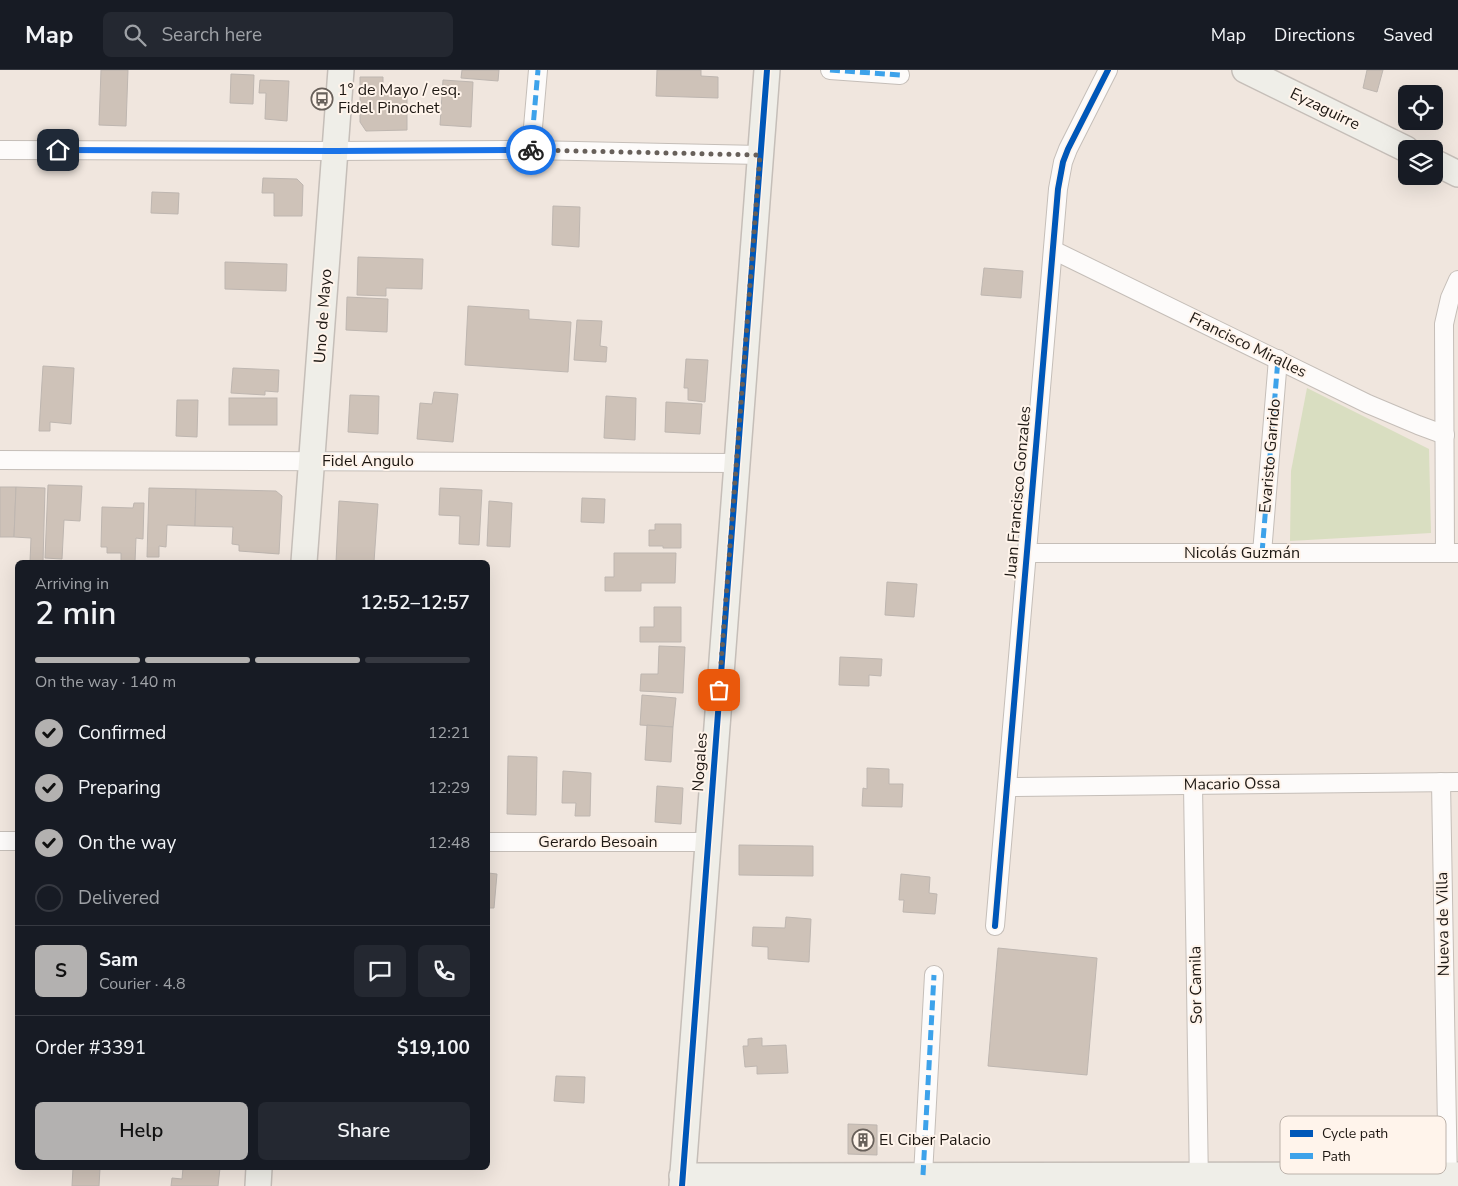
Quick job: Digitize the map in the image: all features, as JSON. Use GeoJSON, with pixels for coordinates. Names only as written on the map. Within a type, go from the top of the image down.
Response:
{"type":"FeatureCollection","features":[{"type":"Feature","properties":{"kind":"street","name":"Uno de Mayo"},"geometry":{"type":"LineString","coordinates":[[304,560],[341,70]]}},
{"type":"Feature","properties":{"kind":"street"},"geometry":{"type":"LineString","coordinates":[[531,150],[538,70]]}},
{"type":"Feature","properties":{"kind":"street","name":"Nogales"},"geometry":{"type":"LineString","coordinates":[[682,1181],[767,70]]}},
{"type":"Feature","properties":{"kind":"street"},"geometry":{"type":"LineString","coordinates":[[830,70],[900,75]]}},
{"type":"Feature","properties":{"kind":"street","name":"Juan Francisco Gonzales"},"geometry":{"type":"LineString","coordinates":[[994,926],[1058,189],[1063,162],[1068,149],[1108,70]]}},
{"type":"Feature","properties":{"kind":"street","name":"Eyzaguirre"},"geometry":{"type":"LineString","coordinates":[[1244,70],[1398,145]]}},
{"type":"Feature","properties":{"kind":"street"},"geometry":{"type":"LineString","coordinates":[[0,150],[531,150],[760,155]]}},
{"type":"Feature","properties":{"kind":"street"},"geometry":{"type":"LineString","coordinates":[[1443,166],[1458,174]]}},
{"type":"Feature","properties":{"kind":"street","name":"Francisco Miralles"},"geometry":{"type":"LineString","coordinates":[[1053,250],[1392,415],[1445,435]]}},
{"type":"Feature","properties":{"kind":"street"},"geometry":{"type":"LineString","coordinates":[[1452,553],[1445,435],[1444,324],[1450,298],[1458,280]]}},
{"type":"Feature","properties":{"kind":"street","name":"Evaristo Garrido"},"geometry":{"type":"LineString","coordinates":[[1262,553],[1278,360]]}},
{"type":"Feature","properties":{"kind":"street","name":"Fidel Angulo"},"geometry":{"type":"LineString","coordinates":[[0,460],[736,462]]}},
{"type":"Feature","properties":{"kind":"street","name":"Nicolás Guzmán"},"geometry":{"type":"LineString","coordinates":[[1027,553],[1452,553]]}},
{"type":"Feature","properties":{"kind":"street","name":"Macario Ossa"},"geometry":{"type":"LineString","coordinates":[[1006,787],[1450,782]]}},
{"type":"Feature","properties":{"kind":"street","name":"Nueva de Villa"},"geometry":{"type":"LineString","coordinates":[[1450,782],[1451,1178]]}},
{"type":"Feature","properties":{"kind":"street","name":"Sor Camila"},"geometry":{"type":"LineString","coordinates":[[1193,785],[1199,1180]]}},
{"type":"Feature","properties":{"kind":"street"},"geometry":{"type":"LineString","coordinates":[[0,841],[15,841]]}},
{"type":"Feature","properties":{"kind":"street","name":"Gerardo Besoain"},"geometry":{"type":"LineString","coordinates":[[490,842],[708,842]]}},
{"type":"Feature","properties":{"kind":"street"},"geometry":{"type":"LineString","coordinates":[[923,1175],[934,975]]}},
{"type":"Feature","properties":{"kind":"street"},"geometry":{"type":"LineString","coordinates":[[258,1186],[259,1170]]}},
{"type":"Feature","properties":{"kind":"street"},"geometry":{"type":"LineString","coordinates":[[682,1181],[923,1175],[1199,1180],[1451,1178]]}},
{"type":"Feature","properties":{"kind":"green space"},"geometry":{"type":"Polygon","coordinates":[[[1307,388],[1429,449],[1431,533],[1290,541],[1291,471],[1307,388]]]}},
{"type":"Feature","properties":{"kind":"building"},"geometry":{"type":"Polygon","coordinates":[[[101,70],[128,70],[126,126],[99,125],[101,70]]]}},
{"type":"Feature","properties":{"kind":"building"},"geometry":{"type":"Polygon","coordinates":[[[462,70],[499,70],[498,81],[461,78],[462,70]]]}},
{"type":"Feature","properties":{"kind":"building"},"geometry":{"type":"Polygon","coordinates":[[[657,70],[701,70],[701,76],[718,77],[718,98],[656,96],[657,70]]]}},
{"type":"Feature","properties":{"kind":"building"},"geometry":{"type":"Polygon","coordinates":[[[1367,70],[1383,70],[1377,92],[1363,88],[1367,70]]]}},
{"type":"Feature","properties":{"kind":"building"},"geometry":{"type":"Polygon","coordinates":[[[231,74],[254,75],[253,104],[230,103],[231,74]]]}},
{"type":"Feature","properties":{"kind":"building"},"geometry":{"type":"Polygon","coordinates":[[[360,77],[383,77],[383,94],[407,94],[407,130],[366,131],[360,122],[360,77]]]}},
{"type":"Feature","properties":{"kind":"building"},"geometry":{"type":"Polygon","coordinates":[[[260,80],[289,81],[287,121],[265,119],[266,93],[259,93],[260,80]]]}},
{"type":"Feature","properties":{"kind":"building"},"geometry":{"type":"Polygon","coordinates":[[[443,80],[473,82],[471,127],[440,125],[443,80]]]}},
{"type":"Feature","properties":{"kind":"building"},"geometry":{"type":"Polygon","coordinates":[[[263,178],[297,179],[303,185],[302,216],[274,216],[274,193],[262,193],[263,178]]]}},
{"type":"Feature","properties":{"kind":"building"},"geometry":{"type":"Polygon","coordinates":[[[152,192],[179,193],[178,214],[151,213],[152,192]]]}},
{"type":"Feature","properties":{"kind":"building"},"geometry":{"type":"Polygon","coordinates":[[[553,206],[580,207],[579,247],[552,245],[553,206]]]}},
{"type":"Feature","properties":{"kind":"building"},"geometry":{"type":"Polygon","coordinates":[[[358,257],[423,259],[422,289],[386,288],[386,296],[357,295],[358,257]]]}},
{"type":"Feature","properties":{"kind":"building"},"geometry":{"type":"Polygon","coordinates":[[[225,262],[287,264],[286,291],[225,289],[225,262]]]}},
{"type":"Feature","properties":{"kind":"building"},"geometry":{"type":"Polygon","coordinates":[[[984,268],[1023,271],[1021,298],[981,295],[984,268]]]}},
{"type":"Feature","properties":{"kind":"building"},"geometry":{"type":"Polygon","coordinates":[[[347,297],[388,299],[387,332],[346,330],[347,297]]]}},
{"type":"Feature","properties":{"kind":"building"},"geometry":{"type":"Polygon","coordinates":[[[468,306],[529,310],[529,319],[571,322],[568,372],[465,365],[468,306]]]}},
{"type":"Feature","properties":{"kind":"building"},"geometry":{"type":"Polygon","coordinates":[[[577,320],[602,321],[600,346],[607,347],[606,362],[574,360],[577,320]]]}},
{"type":"Feature","properties":{"kind":"building"},"geometry":{"type":"Polygon","coordinates":[[[686,359],[708,360],[705,402],[688,400],[688,388],[684,388],[686,359]]]}},
{"type":"Feature","properties":{"kind":"building"},"geometry":{"type":"Polygon","coordinates":[[[43,366],[74,368],[71,424],[50,422],[50,431],[39,431],[43,366]]]}},
{"type":"Feature","properties":{"kind":"building"},"geometry":{"type":"Polygon","coordinates":[[[233,368],[279,370],[278,392],[265,391],[265,395],[231,393],[233,368]]]}},
{"type":"Feature","properties":{"kind":"building"},"geometry":{"type":"Polygon","coordinates":[[[434,392],[458,394],[453,442],[417,439],[420,403],[432,404],[434,392]]]}},
{"type":"Feature","properties":{"kind":"building"},"geometry":{"type":"Polygon","coordinates":[[[350,395],[379,396],[378,434],[348,432],[350,395]]]}},
{"type":"Feature","properties":{"kind":"building"},"geometry":{"type":"Polygon","coordinates":[[[606,396],[636,398],[635,440],[604,438],[606,396]]]}},
{"type":"Feature","properties":{"kind":"building"},"geometry":{"type":"Polygon","coordinates":[[[229,398],[277,398],[277,425],[229,425],[229,398]]]}},
{"type":"Feature","properties":{"kind":"building"},"geometry":{"type":"Polygon","coordinates":[[[177,400],[198,400],[197,437],[176,436],[177,400]]]}},
{"type":"Feature","properties":{"kind":"building"},"geometry":{"type":"Polygon","coordinates":[[[666,402],[702,404],[700,434],[665,432],[666,402]]]}},
{"type":"Feature","properties":{"kind":"building"},"geometry":{"type":"Polygon","coordinates":[[[48,485],[82,486],[80,521],[64,520],[62,559],[45,558],[48,485]]]}},
{"type":"Feature","properties":{"kind":"building"},"geometry":{"type":"Polygon","coordinates":[[[0,487],[16,487],[14,537],[0,537],[0,487]]]}},
{"type":"Feature","properties":{"kind":"building"},"geometry":{"type":"Polygon","coordinates":[[[16,487],[45,488],[43,560],[30,560],[31,538],[14,537],[16,487]]]}},
{"type":"Feature","properties":{"kind":"building"},"geometry":{"type":"Polygon","coordinates":[[[149,488],[196,489],[195,526],[167,525],[166,547],[159,546],[159,557],[147,557],[149,488]]]}},
{"type":"Feature","properties":{"kind":"building"},"geometry":{"type":"Polygon","coordinates":[[[440,488],[482,490],[479,545],[459,544],[460,516],[439,515],[440,488]]]}},
{"type":"Feature","properties":{"kind":"building"},"geometry":{"type":"Polygon","coordinates":[[[196,489],[276,491],[282,496],[279,554],[239,551],[239,545],[232,544],[233,527],[195,526],[196,489]]]}},
{"type":"Feature","properties":{"kind":"building"},"geometry":{"type":"Polygon","coordinates":[[[582,498],[605,499],[604,523],[581,522],[582,498]]]}},
{"type":"Feature","properties":{"kind":"building"},"geometry":{"type":"Polygon","coordinates":[[[339,501],[378,504],[374,560],[336,560],[339,501]]]}},
{"type":"Feature","properties":{"kind":"building"},"geometry":{"type":"Polygon","coordinates":[[[489,501],[512,503],[510,547],[487,546],[489,501]]]}},
{"type":"Feature","properties":{"kind":"building"},"geometry":{"type":"Polygon","coordinates":[[[134,503],[144,503],[143,539],[136,538],[135,560],[121,560],[121,553],[107,553],[107,547],[101,547],[102,507],[133,508],[134,503]]]}},
{"type":"Feature","properties":{"kind":"building"},"geometry":{"type":"Polygon","coordinates":[[[655,524],[681,524],[681,548],[649,546],[649,530],[655,530],[655,524]]]}},
{"type":"Feature","properties":{"kind":"building"},"geometry":{"type":"Polygon","coordinates":[[[614,553],[676,553],[675,583],[641,583],[641,591],[605,591],[605,577],[614,577],[614,553]]]}},
{"type":"Feature","properties":{"kind":"building"},"geometry":{"type":"Polygon","coordinates":[[[887,582],[917,584],[914,617],[885,615],[887,582]]]}},
{"type":"Feature","properties":{"kind":"building"},"geometry":{"type":"Polygon","coordinates":[[[654,607],[681,607],[681,642],[640,642],[640,627],[654,627],[654,607]]]}},
{"type":"Feature","properties":{"kind":"building"},"geometry":{"type":"Polygon","coordinates":[[[659,646],[685,647],[683,693],[640,691],[641,674],[658,674],[659,646]]]}},
{"type":"Feature","properties":{"kind":"building"},"geometry":{"type":"Polygon","coordinates":[[[840,657],[882,659],[881,676],[869,675],[869,686],[839,685],[840,657]]]}},
{"type":"Feature","properties":{"kind":"building"},"geometry":{"type":"Polygon","coordinates":[[[642,695],[676,698],[673,727],[640,725],[642,695]]]}},
{"type":"Feature","properties":{"kind":"building"},"geometry":{"type":"Polygon","coordinates":[[[647,725],[673,727],[671,762],[645,760],[647,725]]]}},
{"type":"Feature","properties":{"kind":"building"},"geometry":{"type":"Polygon","coordinates":[[[508,756],[537,757],[536,815],[507,814],[508,756]]]}},
{"type":"Feature","properties":{"kind":"building"},"geometry":{"type":"Polygon","coordinates":[[[867,768],[889,769],[889,784],[903,784],[902,807],[862,806],[863,788],[867,789],[867,768]]]}},
{"type":"Feature","properties":{"kind":"building"},"geometry":{"type":"Polygon","coordinates":[[[563,771],[591,773],[590,816],[575,816],[576,803],[562,803],[563,771]]]}},
{"type":"Feature","properties":{"kind":"building"},"geometry":{"type":"Polygon","coordinates":[[[657,786],[683,788],[681,824],[655,822],[657,786]]]}},
{"type":"Feature","properties":{"kind":"building"},"geometry":{"type":"Polygon","coordinates":[[[739,845],[813,846],[813,876],[739,875],[739,845]]]}},
{"type":"Feature","properties":{"kind":"building"},"geometry":{"type":"Polygon","coordinates":[[[490,873],[497,874],[494,908],[490,908],[490,873]]]}},
{"type":"Feature","properties":{"kind":"building"},"geometry":{"type":"Polygon","coordinates":[[[901,874],[930,877],[929,893],[937,894],[935,914],[903,912],[904,900],[899,900],[901,874]]]}},
{"type":"Feature","properties":{"kind":"building"},"geometry":{"type":"Polygon","coordinates":[[[786,917],[811,919],[809,962],[768,959],[768,947],[752,946],[753,927],[785,928],[786,917]]]}},
{"type":"Feature","properties":{"kind":"building"},"geometry":{"type":"Polygon","coordinates":[[[998,948],[1097,958],[1087,1075],[988,1066],[998,948]]]}},
{"type":"Feature","properties":{"kind":"building"},"geometry":{"type":"Polygon","coordinates":[[[762,1038],[762,1046],[786,1045],[788,1073],[757,1074],[757,1066],[745,1067],[743,1046],[748,1046],[748,1039],[762,1038]]]}},
{"type":"Feature","properties":{"kind":"building"},"geometry":{"type":"Polygon","coordinates":[[[556,1076],[585,1077],[584,1103],[554,1101],[556,1076]]]}},
{"type":"Feature","properties":{"kind":"building","name":"El Ciber Palacio"},"geometry":{"type":"Polygon","coordinates":[[[848,1124],[877,1125],[877,1155],[848,1154],[848,1124]]]}},
{"type":"Feature","properties":{"kind":"building"},"geometry":{"type":"Polygon","coordinates":[[[73,1170],[100,1170],[99,1186],[72,1186],[73,1170]]]}},
{"type":"Feature","properties":{"kind":"building"},"geometry":{"type":"Polygon","coordinates":[[[183,1170],[220,1170],[218,1186],[171,1186],[172,1178],[182,1179],[183,1170]]]}},
{"type":"Feature","properties":{"kind":"marked path"},"geometry":{"type":"LineString","coordinates":[[531,150],[538,70]]}},
{"type":"Feature","properties":{"kind":"marked path"},"geometry":{"type":"LineString","coordinates":[[830,70],[900,75]]}},
{"type":"Feature","properties":{"kind":"marked path"},"geometry":{"type":"LineString","coordinates":[[1262,553],[1278,359]]}},
{"type":"Feature","properties":{"kind":"marked path"},"geometry":{"type":"LineString","coordinates":[[923,1175],[934,975]]}},
{"type":"Feature","properties":{"kind":"cycle path"},"geometry":{"type":"LineString","coordinates":[[682,1186],[767,70]]}},
{"type":"Feature","properties":{"kind":"cycle path"},"geometry":{"type":"LineString","coordinates":[[995,926],[1058,189],[1063,162],[1068,149],[1108,70]]}},
{"type":"Feature","properties":{"kind":"way so far"},"geometry":{"type":"LineString","coordinates":[[531,150],[760,155],[719,690]]}},
{"type":"Feature","properties":{"kind":"place","name":"1° de Mayo / esq. Fidel Pinochet"},"geometry":{"type":"Point","coordinates":[322,99]}},
{"type":"Feature","properties":{"kind":"place","name":"El Ciber Palacio"},"geometry":{"type":"Point","coordinates":[863,1140]}},
{"type":"Feature","properties":{"kind":"route"},"geometry":{"type":"LineString","coordinates":[[58,150],[531,150]]}}]}
